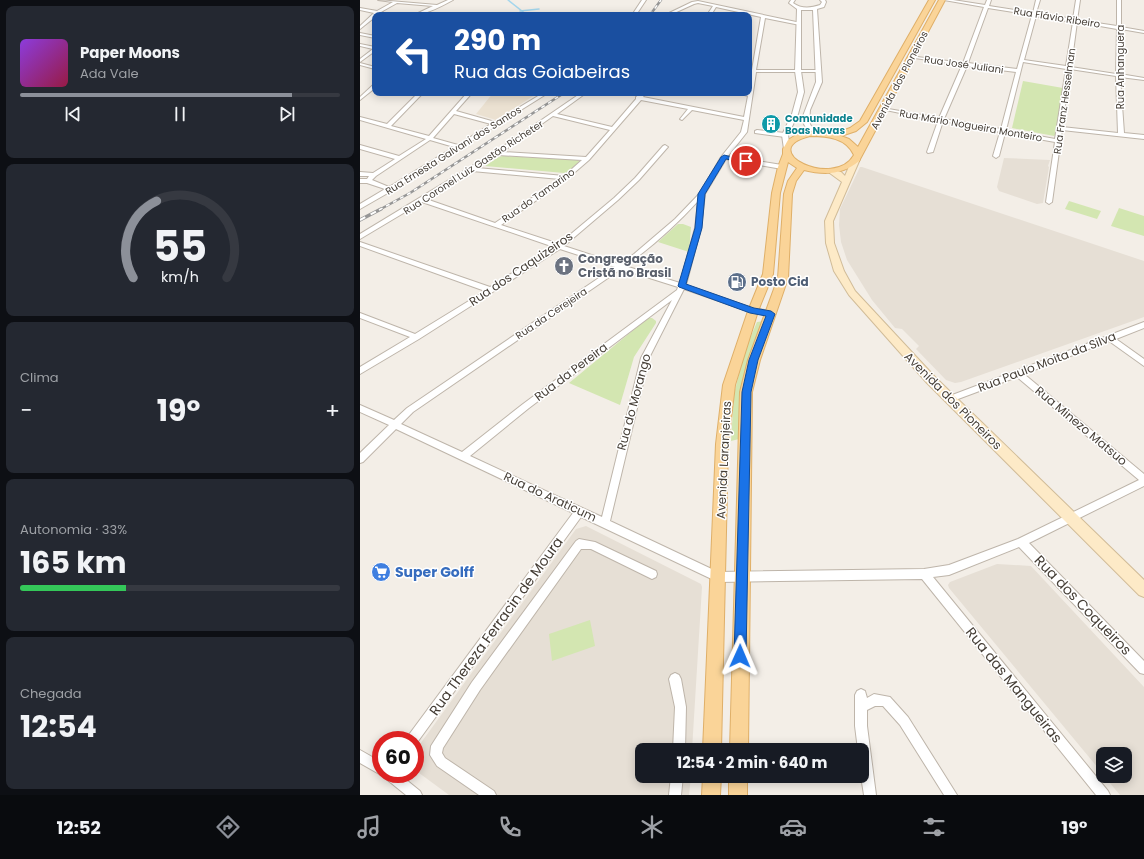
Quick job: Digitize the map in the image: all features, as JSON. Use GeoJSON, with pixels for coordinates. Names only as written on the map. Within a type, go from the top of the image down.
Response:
{"type":"FeatureCollection","features":[{"type":"Feature","properties":{"kind":"main road","name":"Avenida dos Pioneiros"},"geometry":{"type":"LineString","coordinates":[[833,135],[858,128],[863,122],[932,0]]}},
{"type":"Feature","properties":{"kind":"main road","name":"Avenida dos Pioneiros"},"geometry":{"type":"LineString","coordinates":[[942,0],[857,157],[829,221],[830,243],[839,271],[852,292],[870,315],[950,399],[1144,590]]}},
{"type":"Feature","properties":{"kind":"main road"},"geometry":{"type":"LineString","coordinates":[[822,134],[833,135],[849,141],[854,145],[857,157],[850,165],[831,171],[811,170],[795,163],[787,152],[789,145],[798,138],[822,134]]}},
{"type":"Feature","properties":{"kind":"main road","name":"Avenida Laranjeiras"},"geometry":{"type":"LineString","coordinates":[[712,743],[722,444],[729,386],[753,311],[768,274],[774,209],[782,167],[787,152]]}},
{"type":"Feature","properties":{"kind":"main road","name":"Avenida Laranjeiras"},"geometry":{"type":"LineString","coordinates":[[739,743],[741,577],[746,392],[754,360],[783,278],[788,194],[792,181],[802,167]]}},
{"type":"Feature","properties":{"kind":"main road"},"geometry":{"type":"LineString","coordinates":[[831,171],[838,174],[846,181]]}},
{"type":"Feature","properties":{"kind":"main road"},"geometry":{"type":"LineString","coordinates":[[711,795],[712,783]]}},
{"type":"Feature","properties":{"kind":"main road"},"geometry":{"type":"LineString","coordinates":[[738,783],[738,795]]}},
{"type":"Feature","properties":{"kind":"street"},"geometry":{"type":"LineString","coordinates":[[380,0],[439,6]]}},
{"type":"Feature","properties":{"kind":"street"},"geometry":{"type":"LineString","coordinates":[[421,12],[451,0]]}},
{"type":"Feature","properties":{"kind":"street"},"geometry":{"type":"LineString","coordinates":[[636,12],[644,0]]}},
{"type":"Feature","properties":{"kind":"street"},"geometry":{"type":"LineString","coordinates":[[793,0],[791,3],[792,5],[799,8],[815,8],[824,4],[822,0]]}},
{"type":"Feature","properties":{"kind":"street","name":"Rua Flávio Ribeiro"},"geometry":{"type":"LineString","coordinates":[[946,0],[1034,13],[1144,32]]}},
{"type":"Feature","properties":{"kind":"street"},"geometry":{"type":"LineString","coordinates":[[930,152],[941,120],[965,64],[989,0]]}},
{"type":"Feature","properties":{"kind":"street"},"geometry":{"type":"LineString","coordinates":[[996,156],[1038,0]]}},
{"type":"Feature","properties":{"kind":"street","name":"Rua Franz Hesselman"},"geometry":{"type":"LineString","coordinates":[[1049,202],[1078,0]]}},
{"type":"Feature","properties":{"kind":"street","name":"Rua Anhanguera"},"geometry":{"type":"LineString","coordinates":[[1119,0],[1120,28],[1118,75],[1121,134]]}},
{"type":"Feature","properties":{"kind":"street"},"geometry":{"type":"LineString","coordinates":[[379,12],[397,2]]}},
{"type":"Feature","properties":{"kind":"street"},"geometry":{"type":"LineString","coordinates":[[673,12],[695,2],[738,12]]}},
{"type":"Feature","properties":{"kind":"street"},"geometry":{"type":"LineString","coordinates":[[410,8],[408,7],[414,3]]}},
{"type":"Feature","properties":{"kind":"street"},"geometry":{"type":"LineString","coordinates":[[711,12],[715,6]]}},
{"type":"Feature","properties":{"kind":"street"},"geometry":{"type":"LineString","coordinates":[[757,132],[785,135],[796,114],[801,92],[798,71],[800,24],[799,8]]}},
{"type":"Feature","properties":{"kind":"street"},"geometry":{"type":"LineString","coordinates":[[815,8],[819,71],[818,90],[805,119],[808,127],[822,134]]}},
{"type":"Feature","properties":{"kind":"street"},"geometry":{"type":"LineString","coordinates":[[418,9],[425,10]]}},
{"type":"Feature","properties":{"kind":"street"},"geometry":{"type":"LineString","coordinates":[[360,10],[372,12]]}},
{"type":"Feature","properties":{"kind":"street"},"geometry":{"type":"LineString","coordinates":[[752,15],[800,24]]}},
{"type":"Feature","properties":{"kind":"street","name":"Rua da Cerejeira"},"geometry":{"type":"LineString","coordinates":[[752,85],[762,16]]}},
{"type":"Feature","properties":{"kind":"street"},"geometry":{"type":"LineString","coordinates":[[360,28],[372,17]]}},
{"type":"Feature","properties":{"kind":"street"},"geometry":{"type":"LineString","coordinates":[[360,21],[372,23]]}},
{"type":"Feature","properties":{"kind":"street"},"geometry":{"type":"LineString","coordinates":[[360,34],[372,36]]}},
{"type":"Feature","properties":{"kind":"street"},"geometry":{"type":"LineString","coordinates":[[360,45],[372,47]]}},
{"type":"Feature","properties":{"kind":"street"},"geometry":{"type":"LineString","coordinates":[[360,61],[372,51]]}},
{"type":"Feature","properties":{"kind":"street","name":"Rua José Juliani"},"geometry":{"type":"LineString","coordinates":[[910,57],[1019,71]]}},
{"type":"Feature","properties":{"kind":"street"},"geometry":{"type":"LineString","coordinates":[[1022,61],[1144,79]]}},
{"type":"Feature","properties":{"kind":"street"},"geometry":{"type":"LineString","coordinates":[[360,64],[372,67]]}},
{"type":"Feature","properties":{"kind":"street"},"geometry":{"type":"LineString","coordinates":[[752,70],[819,71]]}},
{"type":"Feature","properties":{"kind":"street"},"geometry":{"type":"LineString","coordinates":[[360,99],[372,89]]}},
{"type":"Feature","properties":{"kind":"street"},"geometry":{"type":"LineString","coordinates":[[388,126],[418,96]]}},
{"type":"Feature","properties":{"kind":"street"},"geometry":{"type":"LineString","coordinates":[[368,181],[374,175],[430,138],[467,96]]}},
{"type":"Feature","properties":{"kind":"street","name":"Rua Ernesta Galvani dos Santos"},"geometry":{"type":"LineString","coordinates":[[360,207],[460,147],[540,96]]}},
{"type":"Feature","properties":{"kind":"street","name":"Rua Coronel Luiz Gastão Richeter"},"geometry":{"type":"LineString","coordinates":[[360,237],[497,153],[580,96]]}},
{"type":"Feature","properties":{"kind":"street","name":"Rua do Tamarino"},"geometry":{"type":"LineString","coordinates":[[496,225],[566,178],[587,159],[640,96]]}},
{"type":"Feature","properties":{"kind":"street","name":"Rua da Cerejeira"},"geometry":{"type":"LineString","coordinates":[[360,459],[410,410],[636,255],[677,220],[702,194],[724,157],[744,132],[750,96]]}},
{"type":"Feature","properties":{"kind":"street"},"geometry":{"type":"LineString","coordinates":[[638,98],[747,119]]}},
{"type":"Feature","properties":{"kind":"street"},"geometry":{"type":"LineString","coordinates":[[682,119],[691,108]]}},
{"type":"Feature","properties":{"kind":"street","name":"Rua Mário Nogueira Monteiro"},"geometry":{"type":"LineString","coordinates":[[883,109],[1058,141]]}},
{"type":"Feature","properties":{"kind":"street"},"geometry":{"type":"LineString","coordinates":[[454,112],[496,124]]}},
{"type":"Feature","properties":{"kind":"street"},"geometry":{"type":"LineString","coordinates":[[554,115],[614,129]]}},
{"type":"Feature","properties":{"kind":"street"},"geometry":{"type":"LineString","coordinates":[[360,118],[460,147]]}},
{"type":"Feature","properties":{"kind":"street"},"geometry":{"type":"LineString","coordinates":[[1060,128],[1144,137]]}},
{"type":"Feature","properties":{"kind":"street","name":"Avenida Laranjeiras"},"geometry":{"type":"LineString","coordinates":[[785,135],[787,152]]}},
{"type":"Feature","properties":{"kind":"street","name":"Rua dos Caquizeiros"},"geometry":{"type":"LineString","coordinates":[[360,371],[560,246],[616,199],[637,179],[665,147]]}},
{"type":"Feature","properties":{"kind":"street"},"geometry":{"type":"LineString","coordinates":[[361,149],[399,158]]}},
{"type":"Feature","properties":{"kind":"street"},"geometry":{"type":"LineString","coordinates":[[497,153],[587,159]]}},
{"type":"Feature","properties":{"kind":"street"},"geometry":{"type":"LineString","coordinates":[[724,157],[782,167]]}},
{"type":"Feature","properties":{"kind":"street"},"geometry":{"type":"LineString","coordinates":[[471,169],[566,178]]}},
{"type":"Feature","properties":{"kind":"street"},"geometry":{"type":"LineString","coordinates":[[360,174],[374,175]]}},
{"type":"Feature","properties":{"kind":"street"},"geometry":{"type":"LineString","coordinates":[[360,181],[368,181],[391,189]]}},
{"type":"Feature","properties":{"kind":"street","name":"Rua do Morango"},"geometry":{"type":"LineString","coordinates":[[604,523],[644,358],[681,288],[698,228],[702,194]]}},
{"type":"Feature","properties":{"kind":"street"},"geometry":{"type":"LineString","coordinates":[[422,200],[620,266],[681,288],[753,311],[771,314]]}},
{"type":"Feature","properties":{"kind":"street"},"geometry":{"type":"LineString","coordinates":[[360,244],[490,290]]}},
{"type":"Feature","properties":{"kind":"street","name":"Rua da Pereira"},"geometry":{"type":"LineString","coordinates":[[463,456],[681,288]]}},
{"type":"Feature","properties":{"kind":"street"},"geometry":{"type":"LineString","coordinates":[[360,315],[416,337]]}},
{"type":"Feature","properties":{"kind":"street","name":"Rua Paulo Moita da Silva"},"geometry":{"type":"LineString","coordinates":[[950,399],[1144,325]]}},
{"type":"Feature","properties":{"kind":"street"},"geometry":{"type":"LineString","coordinates":[[1110,338],[1144,363]]}},
{"type":"Feature","properties":{"kind":"street","name":"Rua Minezo Matsuo"},"geometry":{"type":"LineString","coordinates":[[1018,373],[1144,479]]}},
{"type":"Feature","properties":{"kind":"street","name":"Rua do Araticum"},"geometry":{"type":"LineString","coordinates":[[360,408],[718,577],[741,577]]}},
{"type":"Feature","properties":{"kind":"street"},"geometry":{"type":"LineString","coordinates":[[741,577],[924,574],[949,570],[1021,542],[1144,482]]}},
{"type":"Feature","properties":{"kind":"street","name":"Rua Thereza Ferracin de Moura"},"geometry":{"type":"LineString","coordinates":[[419,731],[580,511]]}},
{"type":"Feature","properties":{"kind":"street","name":"Rua dos Coqueiros"},"geometry":{"type":"LineString","coordinates":[[1021,542],[1144,669]]}},
{"type":"Feature","properties":{"kind":"street"},"geometry":{"type":"LineString","coordinates":[[490,795],[441,762],[436,755],[437,746],[476,686],[576,548],[579,544],[592,544],[652,574]]}},
{"type":"Feature","properties":{"kind":"street","name":"Rua das Mangueiras"},"geometry":{"type":"LineString","coordinates":[[924,574],[1104,795]]}},
{"type":"Feature","properties":{"kind":"street"},"geometry":{"type":"LineString","coordinates":[[675,679],[682,711],[680,743]]}},
{"type":"Feature","properties":{"kind":"street"},"geometry":{"type":"LineString","coordinates":[[870,795],[861,726],[861,701],[874,700],[886,700],[904,721],[951,795]]}},
{"type":"Feature","properties":{"kind":"street"},"geometry":{"type":"LineString","coordinates":[[360,756],[372,763]]}},
{"type":"Feature","properties":{"kind":"street"},"geometry":{"type":"LineString","coordinates":[[401,783],[416,795]]}},
{"type":"Feature","properties":{"kind":"street"},"geometry":{"type":"LineString","coordinates":[[675,795],[676,783]]}},
{"type":"Feature","properties":{"kind":"shaded area"},"geometry":{"type":"Polygon","coordinates":[[[491,96],[533,96],[496,120],[476,114],[491,96]]]}},
{"type":"Feature","properties":{"kind":"shaded area"},"geometry":{"type":"Polygon","coordinates":[[[1004,158],[1050,160],[1043,203],[1037,204],[999,191],[997,187],[1004,158]]]}},
{"type":"Feature","properties":{"kind":"shaded area"},"geometry":{"type":"Polygon","coordinates":[[[860,167],[1144,261],[1144,317],[961,382],[955,383],[946,380],[916,349],[919,346],[902,329],[895,328],[872,300],[847,260],[841,242],[839,225],[840,209],[860,167]]]}},
{"type":"Feature","properties":{"kind":"shaded area"},"geometry":{"type":"Polygon","coordinates":[[[586,526],[701,584],[692,743],[635,743],[635,783],[690,783],[689,795],[449,795],[424,777],[424,739],[576,529],[586,526]]]}},
{"type":"Feature","properties":{"kind":"shaded area"},"geometry":{"type":"Polygon","coordinates":[[[997,564],[1031,566],[1144,687],[1144,795],[1120,795],[1110,783],[1132,783],[1132,747],[1096,747],[1096,766],[949,588],[948,585],[950,582],[997,564]]]}},
{"type":"Feature","properties":{"kind":"green space"},"geometry":{"type":"Polygon","coordinates":[[[1023,81],[1063,88],[1057,133],[1054,136],[1012,128],[1023,81]]]}},
{"type":"Feature","properties":{"kind":"green space"},"geometry":{"type":"Polygon","coordinates":[[[503,156],[578,160],[581,163],[564,173],[485,166],[503,156]]]}},
{"type":"Feature","properties":{"kind":"green space"},"geometry":{"type":"Polygon","coordinates":[[[1069,201],[1101,211],[1097,219],[1065,209],[1069,201]]]}},
{"type":"Feature","properties":{"kind":"green space"},"geometry":{"type":"Polygon","coordinates":[[[1119,208],[1144,216],[1144,236],[1111,226],[1119,208]]]}},
{"type":"Feature","properties":{"kind":"green space"},"geometry":{"type":"Polygon","coordinates":[[[678,224],[691,227],[689,252],[658,242],[678,224]]]}},
{"type":"Feature","properties":{"kind":"green space"},"geometry":{"type":"Polygon","coordinates":[[[648,318],[652,318],[656,321],[656,323],[634,357],[620,405],[569,383],[648,318]]]}},
{"type":"Feature","properties":{"kind":"green space"},"geometry":{"type":"Polygon","coordinates":[[[764,321],[739,439],[731,441],[734,394],[745,350],[757,322],[764,321]]]}},
{"type":"Feature","properties":{"kind":"green space"},"geometry":{"type":"Polygon","coordinates":[[[590,620],[595,646],[552,661],[549,634],[590,620]]]}},
{"type":"Feature","properties":{"kind":"waterway"},"geometry":{"type":"LineString","coordinates":[[508,0],[522,11]]}},
{"type":"Feature","properties":{"kind":"waterway"},"geometry":{"type":"LineString","coordinates":[[522,11],[539,9]]}},
{"type":"Feature","properties":{"kind":"railway"},"geometry":{"type":"LineString","coordinates":[[652,12],[661,0]]}},
{"type":"Feature","properties":{"kind":"railway"},"geometry":{"type":"LineString","coordinates":[[379,210],[410,193],[559,96]]}},
{"type":"Feature","properties":{"kind":"railway"},"geometry":{"type":"LineString","coordinates":[[360,220],[381,209]]}},
{"type":"Feature","properties":{"kind":"place","name":"Comunidade Boas Novas"},"geometry":{"type":"Point","coordinates":[771,124]}},
{"type":"Feature","properties":{"kind":"place","name":"Congregação Cristã no Brasil"},"geometry":{"type":"Point","coordinates":[564,266]}},
{"type":"Feature","properties":{"kind":"place","name":"Posto Cid"},"geometry":{"type":"Point","coordinates":[737,282]}},
{"type":"Feature","properties":{"kind":"place","name":"Super Golff"},"geometry":{"type":"Point","coordinates":[381,572]}},
{"type":"Feature","properties":{"kind":"route"},"geometry":{"type":"LineString","coordinates":[[740,656],[746,392],[754,360],[771,314],[753,311],[682,286],[695,242],[702,194],[724,157],[746,161]]}}]}
